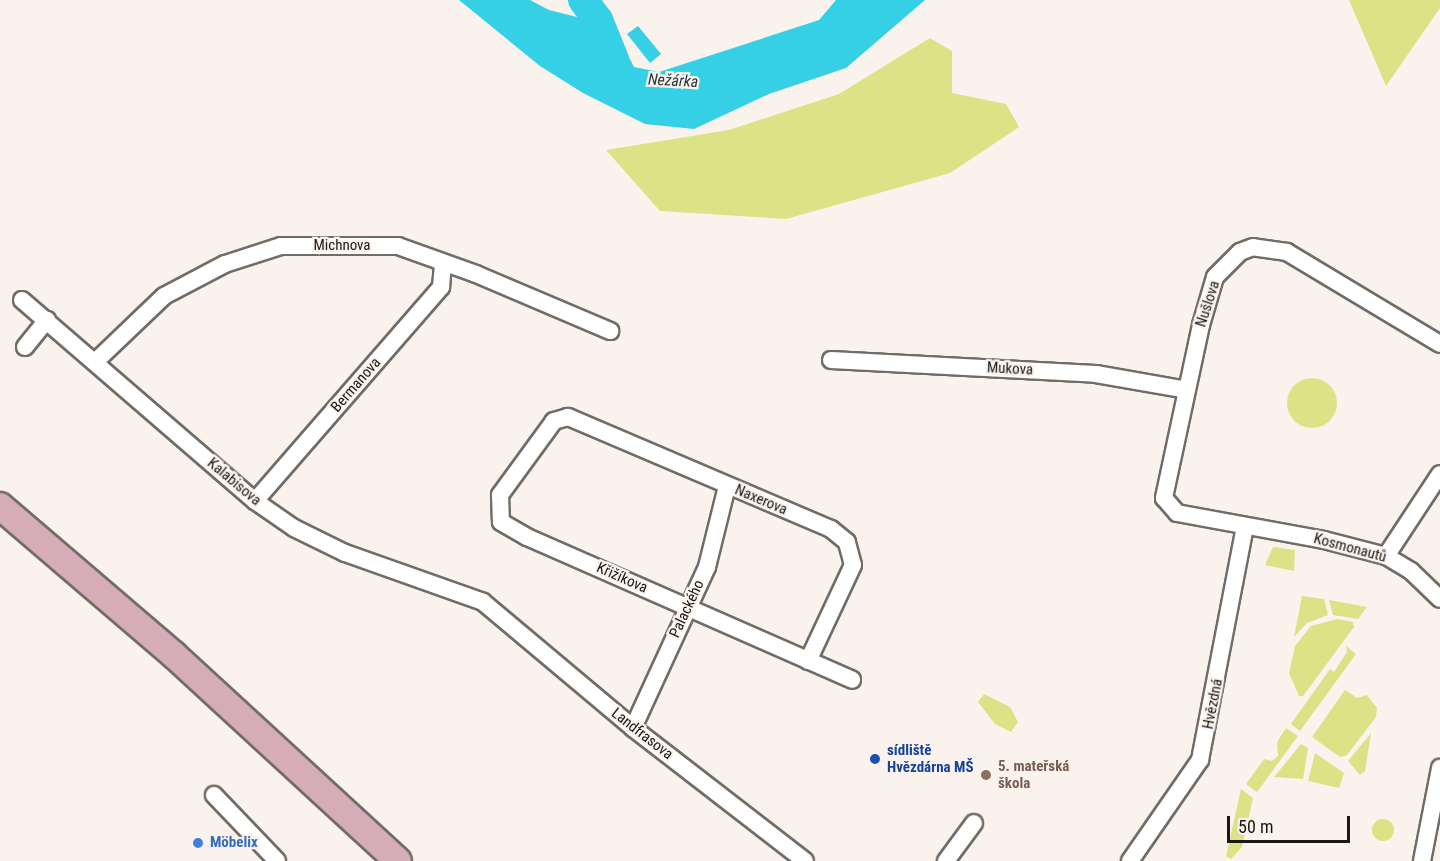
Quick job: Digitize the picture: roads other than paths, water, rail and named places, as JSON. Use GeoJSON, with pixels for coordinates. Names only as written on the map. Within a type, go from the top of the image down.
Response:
{"type":"FeatureCollection","features":[{"type":"Feature","properties":{"kind":"main road"},"geometry":{"type":"LineString","coordinates":[[0,506],[174,655],[349,819],[398,861]]}},
{"type":"Feature","properties":{"kind":"main road"},"geometry":{"type":"LineString","coordinates":[[349,819],[384,861]]}},
{"type":"Feature","properties":{"kind":"street","name":"Michnova"},"geometry":{"type":"LineString","coordinates":[[95,362],[164,296],[225,264],[281,246],[398,246],[610,332]]}},
{"type":"Feature","properties":{"kind":"street","name":"Nušlova"},"geometry":{"type":"LineString","coordinates":[[1245,527],[1177,513],[1165,504],[1187,390],[1215,277],[1225,264],[1253,247],[1287,252],[1440,344]]}},
{"type":"Feature","properties":{"kind":"street","name":"Bermanova"},"geometry":{"type":"LineString","coordinates":[[255,501],[441,287],[443,264]]}},
{"type":"Feature","properties":{"kind":"street","name":"Kalabisova"},"geometry":{"type":"LineString","coordinates":[[22,300],[255,501],[294,528],[345,552],[483,602]]}},
{"type":"Feature","properties":{"kind":"street"},"geometry":{"type":"LineString","coordinates":[[25,347],[47,320]]}},
{"type":"Feature","properties":{"kind":"street","name":"Mukova"},"geometry":{"type":"LineString","coordinates":[[831,360],[1096,374],[1187,390]]}},
{"type":"Feature","properties":{"kind":"street","name":"Naxerova"},"geometry":{"type":"LineString","coordinates":[[554,421],[577,418],[727,486],[831,529],[847,542],[853,565],[808,661]]}},
{"type":"Feature","properties":{"kind":"street","name":"Křižíkova"},"geometry":{"type":"LineString","coordinates":[[554,421],[500,495],[501,522],[852,680]]}},
{"type":"Feature","properties":{"kind":"street"},"geometry":{"type":"LineString","coordinates":[[1386,556],[1440,474]]}},
{"type":"Feature","properties":{"kind":"street","name":"Palackého"},"geometry":{"type":"LineString","coordinates":[[633,728],[707,567],[727,486]]}},
{"type":"Feature","properties":{"kind":"street","name":"Kosmonautů"},"geometry":{"type":"LineString","coordinates":[[1245,527],[1324,540],[1386,556],[1411,571],[1440,599]]}},
{"type":"Feature","properties":{"kind":"street","name":"Hvězdná"},"geometry":{"type":"LineString","coordinates":[[1130,861],[1200,760],[1245,527]]}},
{"type":"Feature","properties":{"kind":"street","name":"Landfrasova"},"geometry":{"type":"LineString","coordinates":[[483,602],[633,728],[805,861]]}},
{"type":"Feature","properties":{"kind":"street"},"geometry":{"type":"LineString","coordinates":[[1422,861],[1440,768]]}},
{"type":"Feature","properties":{"kind":"street"},"geometry":{"type":"LineString","coordinates":[[214,795],[277,861]]}},
{"type":"Feature","properties":{"kind":"street"},"geometry":{"type":"LineString","coordinates":[[946,861],[974,823]]}},
{"type":"Feature","properties":{"kind":"water","name":"Nežárka"},"geometry":{"type":"Polygon","coordinates":[[[459,0],[530,0],[549,10],[613,26],[634,67],[659,72],[819,20],[836,0],[925,0],[846,68],[769,94],[694,129],[645,124],[583,93],[540,66],[459,0]]]}},
{"type":"Feature","properties":{"kind":"water"},"geometry":{"type":"Polygon","coordinates":[[[638,26],[661,54],[650,63],[627,34],[638,26]]]}},
{"type":"Feature","properties":{"kind":"waterway"},"geometry":{"type":"LineString","coordinates":[[583,0],[598,20],[614,59]]}},
{"type":"Feature","properties":{"kind":"place","name":"sídliště Hvězdárna MŠ"},"geometry":{"type":"Point","coordinates":[875,759]}},
{"type":"Feature","properties":{"kind":"place","name":"5. mateřská škola"},"geometry":{"type":"Point","coordinates":[986,775]}},
{"type":"Feature","properties":{"kind":"place","name":"Möbelix"},"geometry":{"type":"Point","coordinates":[198,843]}}]}
